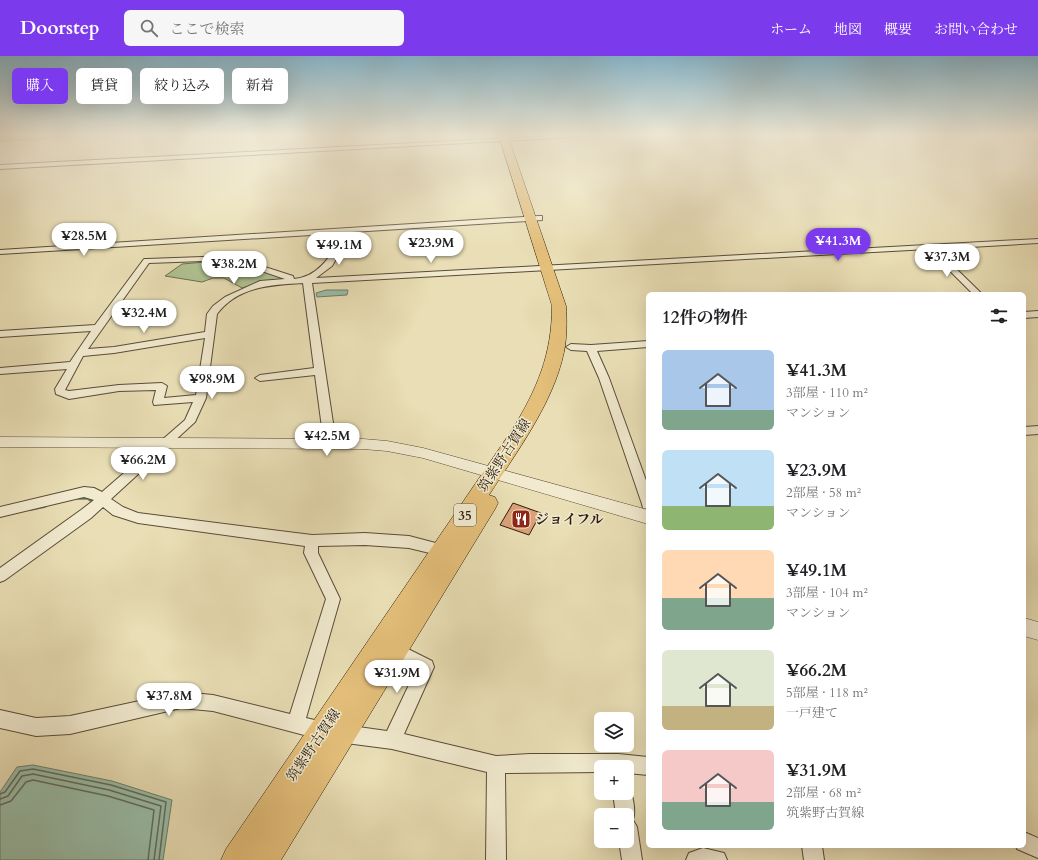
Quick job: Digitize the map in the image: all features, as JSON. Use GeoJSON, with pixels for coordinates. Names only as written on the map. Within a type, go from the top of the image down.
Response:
{"type":"FeatureCollection","features":[{"type":"Feature","properties":{"kind":"main road","name":"筑紫野古賀線"},"geometry":{"type":"LineString","coordinates":[[263,860],[333,732],[442,550],[499,475],[557,389],[568,364],[581,348],[572,322],[569,307],[552,267],[519,174]]}},
{"type":"Feature","properties":{"kind":"main road","name":"筑紫野古賀線"},"geometry":{"type":"LineString","coordinates":[[237,860],[396,650],[499,475],[546,387],[555,361],[559,335],[560,314],[552,267]]}},
{"type":"Feature","properties":{"kind":"street"},"geometry":{"type":"LineString","coordinates":[[0,252],[534,218]]}},
{"type":"Feature","properties":{"kind":"street"},"geometry":{"type":"LineString","coordinates":[[307,280],[329,264],[349,230]]}},
{"type":"Feature","properties":{"kind":"street"},"geometry":{"type":"LineString","coordinates":[[0,576],[86,514],[142,465],[164,442],[189,422],[201,398],[205,378],[212,314],[216,307],[251,287],[263,283],[295,280],[1038,241]]}},
{"type":"Feature","properties":{"kind":"street"},"geometry":{"type":"LineString","coordinates":[[930,247],[976,292]]}},
{"type":"Feature","properties":{"kind":"street"},"geometry":{"type":"LineString","coordinates":[[201,398],[158,402],[162,386],[119,388],[69,395],[60,392],[60,389],[73,368],[73,365],[80,352],[147,261],[230,258],[295,280]]}},
{"type":"Feature","properties":{"kind":"street"},"geometry":{"type":"LineString","coordinates":[[307,280],[330,443]]}},
{"type":"Feature","properties":{"kind":"street"},"geometry":{"type":"LineString","coordinates":[[1026,315],[1038,314]]}},
{"type":"Feature","properties":{"kind":"street"},"geometry":{"type":"LineString","coordinates":[[0,334],[98,328]]}},
{"type":"Feature","properties":{"kind":"street"},"geometry":{"type":"LineString","coordinates":[[80,352],[114,350],[210,334]]}},
{"type":"Feature","properties":{"kind":"street"},"geometry":{"type":"LineString","coordinates":[[646,344],[581,348],[642,467],[646,492]]}},
{"type":"Feature","properties":{"kind":"street"},"geometry":{"type":"LineString","coordinates":[[0,371],[73,365]]}},
{"type":"Feature","properties":{"kind":"street"},"geometry":{"type":"LineString","coordinates":[[260,378],[320,371]]}},
{"type":"Feature","properties":{"kind":"street"},"geometry":{"type":"LineString","coordinates":[[1026,431],[1038,430]]}},
{"type":"Feature","properties":{"kind":"street"},"geometry":{"type":"LineString","coordinates":[[0,442],[330,443],[394,447],[423,453],[646,516]]}},
{"type":"Feature","properties":{"kind":"street"},"geometry":{"type":"LineString","coordinates":[[0,512],[84,492],[94,493],[118,511],[138,518],[312,540],[365,539],[409,542],[442,550]]}},
{"type":"Feature","properties":{"kind":"street"},"geometry":{"type":"LineString","coordinates":[[296,724],[333,599],[311,553],[312,540]]}},
{"type":"Feature","properties":{"kind":"street"},"geometry":{"type":"LineString","coordinates":[[1026,628],[1038,632]]}},
{"type":"Feature","properties":{"kind":"street"},"geometry":{"type":"LineString","coordinates":[[392,740],[426,666],[396,650]]}},
{"type":"Feature","properties":{"kind":"street"},"geometry":{"type":"LineString","coordinates":[[0,719],[36,727],[70,725],[92,721],[135,709],[181,700],[213,703],[296,724],[333,732],[392,740],[496,765],[530,763],[594,764]]}},
{"type":"Feature","properties":{"kind":"street"},"geometry":{"type":"LineString","coordinates":[[496,765],[496,860]]}},
{"type":"Feature","properties":{"kind":"street"},"geometry":{"type":"LineString","coordinates":[[634,766],[646,766]]}},
{"type":"Feature","properties":{"kind":"street"},"geometry":{"type":"LineString","coordinates":[[1026,843],[1038,848]]}},
{"type":"Feature","properties":{"kind":"street"},"geometry":{"type":"LineString","coordinates":[[630,848],[632,860]]}},
{"type":"Feature","properties":{"kind":"street"},"geometry":{"type":"LineString","coordinates":[[812,848],[814,860]]}},
{"type":"Feature","properties":{"kind":"street"},"geometry":{"type":"LineString","coordinates":[[696,860],[703,858],[718,860]]}},
{"type":"Feature","properties":{"kind":"shaded area"},"geometry":{"type":"Polygon","coordinates":[[[228,260],[235,264],[284,277],[284,279],[266,281],[242,288],[224,278],[213,278],[202,282],[165,276],[182,264],[228,260]]]}},
{"type":"Feature","properties":{"kind":"water"},"geometry":{"type":"Polygon","coordinates":[[[326,290],[348,290],[347,295],[317,297],[316,293],[326,290]]]}},
{"type":"Feature","properties":{"kind":"water"},"geometry":{"type":"Polygon","coordinates":[[[33,765],[112,781],[172,800],[163,860],[0,860],[0,792],[17,767],[33,765]]]}},
{"type":"Feature","properties":{"kind":"building","name":"ジョイフル"},"geometry":{"type":"Polygon","coordinates":[[[513,503],[541,513],[529,535],[500,525],[513,503]]]}},
{"type":"Feature","properties":{"kind":"waterway"},"geometry":{"type":"LineString","coordinates":[[78,498],[88,498],[93,502]]}},
{"type":"Feature","properties":{"kind":"waterway"},"geometry":{"type":"LineString","coordinates":[[31,509],[45,506]]}},
{"type":"Feature","properties":{"kind":"place","name":"ジョイフル"},"geometry":{"type":"Point","coordinates":[521,519]}}]}
